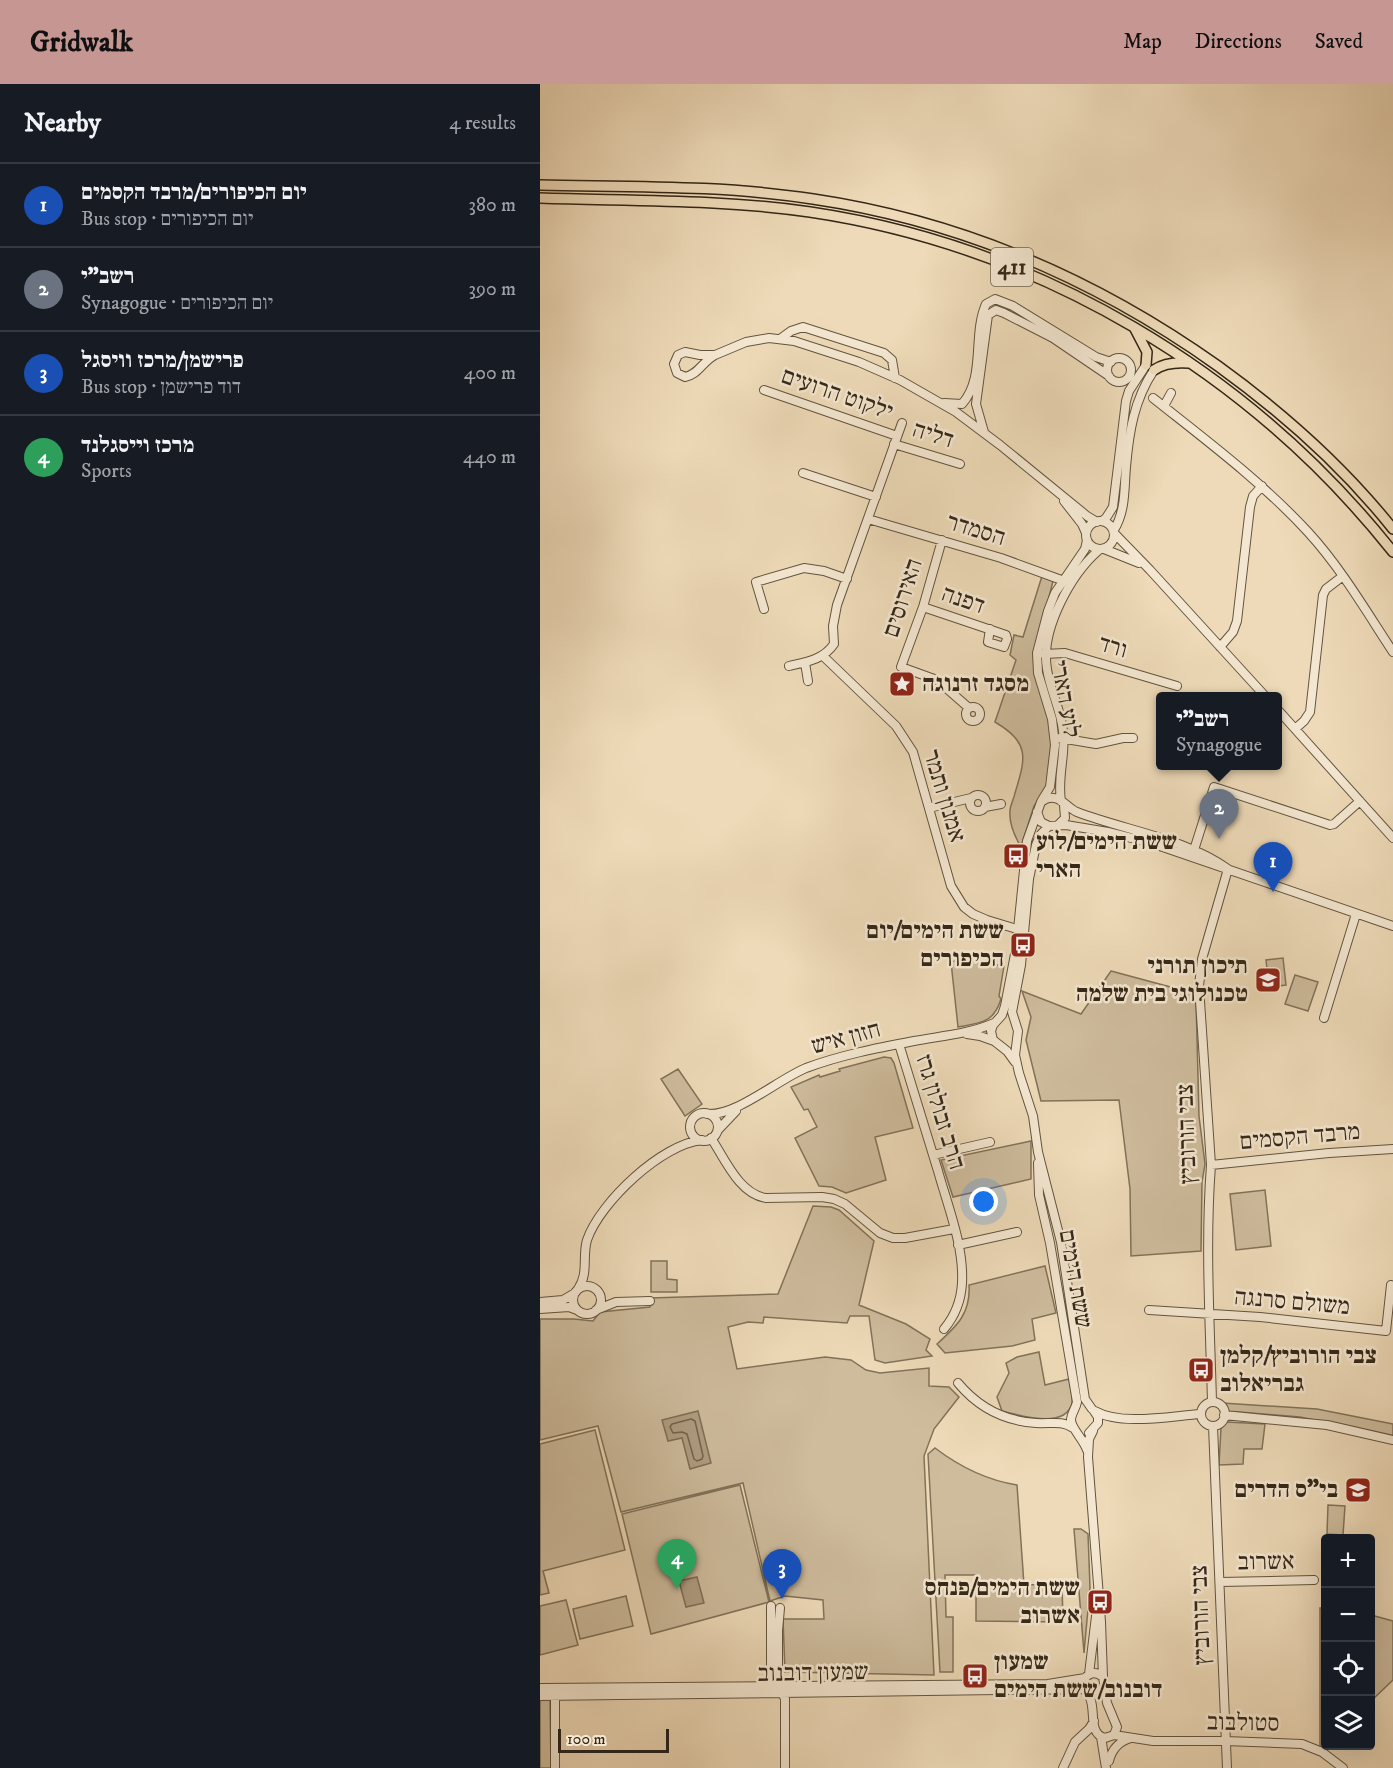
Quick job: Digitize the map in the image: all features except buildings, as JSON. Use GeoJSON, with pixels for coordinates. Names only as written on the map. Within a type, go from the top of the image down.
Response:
{"type":"FeatureCollection","features":[{"type":"Feature","properties":{"kind":"main road","name":"411"},"geometry":{"type":"LineString","coordinates":[[540,185],[742,191],[814,199],[915,220],[1021,255],[1082,283],[1152,321],[1245,386],[1304,435],[1393,529]]}},
{"type":"Feature","properties":{"kind":"main road","name":"411"},"geometry":{"type":"LineString","coordinates":[[540,198],[775,207],[844,218],[911,233],[1016,268],[1076,295],[1134,327],[1237,397],[1294,445],[1354,505],[1393,552]]}},
{"type":"Feature","properties":{"kind":"main road"},"geometry":{"type":"LineString","coordinates":[[1134,327],[1145,346],[1150,368],[1177,362],[1189,363]]}},
{"type":"Feature","properties":{"kind":"street"},"geometry":{"type":"LineString","coordinates":[[942,403],[962,404],[970,394],[974,380],[981,316],[986,304],[995,299],[1013,306],[1096,357],[1110,362]]}},
{"type":"Feature","properties":{"kind":"street"},"geometry":{"type":"LineString","coordinates":[[984,433],[976,404],[988,315],[996,310],[1053,338],[1115,381],[1128,378],[1131,370],[1130,364],[1123,358],[1116,358],[1110,362],[1107,370],[1110,376]]}},
{"type":"Feature","properties":{"kind":"street"},"geometry":{"type":"LineString","coordinates":[[780,339],[797,328],[810,328],[884,353],[892,360],[895,378]]}},
{"type":"Feature","properties":{"kind":"street"},"geometry":{"type":"LineString","coordinates":[[715,355],[682,353],[675,360],[675,369],[682,376],[691,376],[705,360],[715,355],[757,339],[780,339],[839,354],[895,378],[942,403],[984,433],[1060,495],[1099,521],[1110,525],[1261,692]]}},
{"type":"Feature","properties":{"kind":"street"},"geometry":{"type":"LineString","coordinates":[[1087,536],[1089,526],[1106,518],[1113,507],[1126,401],[1150,368]]}},
{"type":"Feature","properties":{"kind":"street"},"geometry":{"type":"LineString","coordinates":[[1102,549],[1112,545],[1114,532],[1120,520],[1133,414],[1150,368]]}},
{"type":"Feature","properties":{"kind":"street","name":"ילקוט הרועים"},"geometry":{"type":"LineString","coordinates":[[764,390],[897,435]]}},
{"type":"Feature","properties":{"kind":"street"},"geometry":{"type":"LineString","coordinates":[[1164,406],[1171,393]]}},
{"type":"Feature","properties":{"kind":"street"},"geometry":{"type":"LineString","coordinates":[[1153,398],[1262,486],[1309,533],[1343,576],[1393,652]]}},
{"type":"Feature","properties":{"kind":"street"},"geometry":{"type":"LineString","coordinates":[[789,666],[823,656],[834,644],[835,615],[902,423]]}},
{"type":"Feature","properties":{"kind":"street","name":"דליה"},"geometry":{"type":"LineString","coordinates":[[894,444],[960,464]]}},
{"type":"Feature","properties":{"kind":"street"},"geometry":{"type":"LineString","coordinates":[[803,473],[876,497]]}},
{"type":"Feature","properties":{"kind":"street"},"geometry":{"type":"LineString","coordinates":[[1220,646],[1236,627],[1250,507],[1253,496],[1262,486]]}},
{"type":"Feature","properties":{"kind":"street"},"geometry":{"type":"LineString","coordinates":[[1060,495],[1082,524],[1091,546],[1126,556],[1150,570]]}},
{"type":"Feature","properties":{"kind":"street","name":"הסמדר"},"geometry":{"type":"LineString","coordinates":[[868,519],[942,540],[1072,583]]}},
{"type":"Feature","properties":{"kind":"street","name":"לוע הארי"},"geometry":{"type":"LineString","coordinates":[[1041,802],[1050,787],[1055,737],[1038,673],[1037,656],[1048,610],[1063,579],[1085,549],[1087,536]]}},
{"type":"Feature","properties":{"kind":"street","name":"האירוסים"},"geometry":{"type":"LineString","coordinates":[[942,540],[923,607],[901,667],[937,680],[969,708]]}},
{"type":"Feature","properties":{"kind":"street","name":"לוע הארי"},"geometry":{"type":"LineString","coordinates":[[1062,803],[1064,738],[1061,717],[1047,671],[1046,653],[1057,609],[1072,583],[1102,549]]}},
{"type":"Feature","properties":{"kind":"street"},"geometry":{"type":"LineString","coordinates":[[764,609],[756,582],[804,568],[824,571],[847,579]]}},
{"type":"Feature","properties":{"kind":"street"},"geometry":{"type":"LineString","coordinates":[[1295,729],[1304,722],[1310,712],[1323,595],[1326,589],[1343,576]]}},
{"type":"Feature","properties":{"kind":"street","name":"דפנה"},"geometry":{"type":"LineString","coordinates":[[923,607],[990,629]]}},
{"type":"Feature","properties":{"kind":"street","name":"ורד"},"geometry":{"type":"LineString","coordinates":[[1037,656],[1046,653],[1065,653],[1178,686]]}},
{"type":"Feature","properties":{"kind":"street","name":"אמנון ותמר"},"geometry":{"type":"LineString","coordinates":[[823,656],[896,726],[913,752],[951,886],[964,907],[987,920],[1021,931]]}},
{"type":"Feature","properties":{"kind":"street"},"geometry":{"type":"LineString","coordinates":[[804,663],[808,681]]}},
{"type":"Feature","properties":{"kind":"street"},"geometry":{"type":"LineString","coordinates":[[1282,714],[1393,838]]}},
{"type":"Feature","properties":{"kind":"street"},"geometry":{"type":"LineString","coordinates":[[1055,737],[1096,744],[1133,738]]}},
{"type":"Feature","properties":{"kind":"street"},"geometry":{"type":"LineString","coordinates":[[1194,850],[1214,787],[1330,825],[1360,801]]}},
{"type":"Feature","properties":{"kind":"street"},"geometry":{"type":"LineString","coordinates":[[929,808],[976,795],[983,796],[986,800],[986,807]]}},
{"type":"Feature","properties":{"kind":"street"},"geometry":{"type":"LineString","coordinates":[[971,798],[970,803],[974,810],[979,812],[986,807],[1001,804]]}},
{"type":"Feature","properties":{"kind":"street"},"geometry":{"type":"LineString","coordinates":[[1049,826],[1035,845],[1021,931],[1005,1006],[991,1031],[997,1043],[1010,1045],[1017,1037],[1018,1031],[1013,1011],[1021,965],[1021,931],[1024,858],[1027,841],[1041,802],[1053,798],[1077,812],[1194,850],[1228,869]]}},
{"type":"Feature","properties":{"kind":"street"},"geometry":{"type":"LineString","coordinates":[[1058,825],[1065,818],[1062,803]]}},
{"type":"Feature","properties":{"kind":"street"},"geometry":{"type":"LineString","coordinates":[[1037,810],[1041,822],[1049,826],[1079,826],[1132,838],[1393,926]]}},
{"type":"Feature","properties":{"kind":"street","name":"צבי הורוביץ"},"geometry":{"type":"LineString","coordinates":[[1212,1402],[1208,1186],[1211,1165],[1199,986],[1202,959],[1228,869]]}},
{"type":"Feature","properties":{"kind":"street"},"geometry":{"type":"LineString","coordinates":[[1324,1018],[1356,914]]}},
{"type":"Feature","properties":{"kind":"street"},"geometry":{"type":"LineString","coordinates":[[996,1022],[1006,1019],[1015,1023]]}},
{"type":"Feature","properties":{"kind":"street","name":"חזון איש"},"geometry":{"type":"LineString","coordinates":[[707,1114],[729,1111],[804,1069],[846,1056],[957,1034],[996,1022]]}},
{"type":"Feature","properties":{"kind":"street","name":"חזון איש"},"geometry":{"type":"LineString","coordinates":[[957,1034],[976,1035],[997,1043]]}},
{"type":"Feature","properties":{"kind":"street","name":"ששת הימים"},"geometry":{"type":"LineString","coordinates":[[1017,1037],[1015,1052],[1017,1066],[1033,1116],[1038,1152],[1061,1242],[1086,1399],[1093,1410]]}},
{"type":"Feature","properties":{"kind":"street","name":"ששת הימים"},"geometry":{"type":"LineString","coordinates":[[997,1043],[1007,1050],[1017,1066]]}},
{"type":"Feature","properties":{"kind":"street","name":"הרב זבולון גרז"},"geometry":{"type":"LineString","coordinates":[[899,1044],[958,1245],[962,1275],[960,1296],[954,1314],[944,1329]]}},
{"type":"Feature","properties":{"kind":"street","name":"חזון איש"},"geometry":{"type":"LineString","coordinates":[[717,1131],[729,1117],[752,1098]]}},
{"type":"Feature","properties":{"kind":"street"},"geometry":{"type":"LineString","coordinates":[[580,1311],[574,1303],[584,1277],[587,1241],[603,1210],[627,1185],[683,1140],[697,1116],[707,1114],[716,1120],[717,1131],[711,1138],[687,1144],[672,1151]]}},
{"type":"Feature","properties":{"kind":"street"},"geometry":{"type":"LineString","coordinates":[[691,1126],[694,1136],[702,1140]]}},
{"type":"Feature","properties":{"kind":"street"},"geometry":{"type":"LineString","coordinates":[[711,1138],[743,1186],[757,1196],[832,1198],[844,1204],[880,1233],[893,1238],[954,1229]]}},
{"type":"Feature","properties":{"kind":"street"},"geometry":{"type":"LineString","coordinates":[[933,1155],[990,1142]]}},
{"type":"Feature","properties":{"kind":"street","name":"מרבד הקסמים"},"geometry":{"type":"LineString","coordinates":[[1211,1165],[1393,1149]]}},
{"type":"Feature","properties":{"kind":"street","name":"ששת הימים"},"geometry":{"type":"LineString","coordinates":[[1038,1152],[1039,1195],[1050,1243],[1077,1402],[1073,1412]]}},
{"type":"Feature","properties":{"kind":"street"},"geometry":{"type":"LineString","coordinates":[[958,1245],[1017,1232]]}},
{"type":"Feature","properties":{"kind":"street"},"geometry":{"type":"LineString","coordinates":[[585,1266],[600,1303],[595,1310]]}},
{"type":"Feature","properties":{"kind":"street","name":"משולם סרנגה"},"geometry":{"type":"LineString","coordinates":[[1149,1310],[1260,1317],[1386,1331],[1391,1305],[1391,1285]]}},
{"type":"Feature","properties":{"kind":"street"},"geometry":{"type":"LineString","coordinates":[[540,1302],[563,1300],[586,1286],[616,1302]]}},
{"type":"Feature","properties":{"kind":"street"},"geometry":{"type":"LineString","coordinates":[[540,1309],[569,1307],[588,1313],[616,1302],[650,1301]]}},
{"type":"Feature","properties":{"kind":"street"},"geometry":{"type":"LineString","coordinates":[[958,1383],[978,1403],[996,1414],[1029,1423],[1067,1424],[1076,1431],[1086,1434],[1132,1418]]}},
{"type":"Feature","properties":{"kind":"street"},"geometry":{"type":"LineString","coordinates":[[1212,1402],[1220,1404],[1224,1410],[1222,1421],[1213,1426],[1203,1421],[1200,1414],[1205,1404],[1212,1402]]}},
{"type":"Feature","properties":{"kind":"street"},"geometry":{"type":"LineString","coordinates":[[1055,1423],[1065,1419],[1081,1407],[1109,1418],[1200,1414]]}},
{"type":"Feature","properties":{"kind":"street"},"geometry":{"type":"LineString","coordinates":[[1093,1410],[1098,1419],[1089,1442],[1089,1457],[1103,1677],[1113,1733],[1108,1766]]}},
{"type":"Feature","properties":{"kind":"street"},"geometry":{"type":"LineString","coordinates":[[1073,1412],[1071,1422],[1086,1446],[1089,1457]]}},
{"type":"Feature","properties":{"kind":"street"},"geometry":{"type":"LineString","coordinates":[[1224,1415],[1327,1425],[1393,1440]]}},
{"type":"Feature","properties":{"kind":"street","name":"צבי הורוביץ"},"geometry":{"type":"LineString","coordinates":[[1213,1426],[1227,1768]]}},
{"type":"Feature","properties":{"kind":"street","name":"אשרוב"},"geometry":{"type":"LineString","coordinates":[[1220,1582],[1314,1580]]}},
{"type":"Feature","properties":{"kind":"street"},"geometry":{"type":"LineString","coordinates":[[1099,1597],[1087,1676],[1083,1683],[1092,1703],[1094,1720],[1108,1766]]}},
{"type":"Feature","properties":{"kind":"street"},"geometry":{"type":"LineString","coordinates":[[771,1606],[778,1688],[785,1699],[785,1768]]}},
{"type":"Feature","properties":{"kind":"street"},"geometry":{"type":"LineString","coordinates":[[778,1688],[780,1608]]}},
{"type":"Feature","properties":{"kind":"street"},"geometry":{"type":"LineString","coordinates":[[1087,1676],[1098,1673],[1103,1677]]}},
{"type":"Feature","properties":{"kind":"street","name":"שמעון דובנוב"},"geometry":{"type":"LineString","coordinates":[[540,1696],[555,1692],[1048,1684],[1087,1676]]}},
{"type":"Feature","properties":{"kind":"street","name":"שמעון דובנוב"},"geometry":{"type":"LineString","coordinates":[[540,1688],[555,1692],[778,1688],[1086,1689]]}},
{"type":"Feature","properties":{"kind":"street"},"geometry":{"type":"LineString","coordinates":[[555,1692],[555,1768]]}},
{"type":"Feature","properties":{"kind":"street"},"geometry":{"type":"LineString","coordinates":[[1063,1768],[1072,1747],[1089,1729],[1094,1720]]}},
{"type":"Feature","properties":{"kind":"street"},"geometry":{"type":"LineString","coordinates":[[1080,1737],[1088,1734],[1099,1736],[1113,1733]]}},
{"type":"Feature","properties":{"kind":"street","name":"סטולבוב"},"geometry":{"type":"LineString","coordinates":[[1113,1733],[1167,1742],[1226,1741],[1302,1744],[1330,1756],[1343,1768]]}},
{"type":"Feature","properties":{"kind":"street"},"geometry":{"type":"LineString","coordinates":[[1108,1766],[1114,1749],[1124,1741],[1133,1738]]}},
{"type":"Feature","properties":{"kind":"shaded area"},"geometry":{"type":"Polygon","coordinates":[[[1042,576],[1053,581],[1035,653],[1053,741],[1048,785],[1034,806],[1021,847],[1013,830],[1010,816],[1023,760],[1022,752],[1020,744],[1014,737],[995,722],[1016,660],[1010,655],[1014,635],[1023,637],[1042,576]]]}},
{"type":"Feature","properties":{"kind":"shaded area"},"geometry":{"type":"Polygon","coordinates":[[[1283,958],[1286,985],[1269,987],[1266,960],[1283,958]]]}},
{"type":"Feature","properties":{"kind":"shaded area"},"geometry":{"type":"Polygon","coordinates":[[[958,960],[1004,966],[999,996],[1001,999],[994,1013],[979,1023],[958,1027],[951,962],[958,960]]]}},
{"type":"Feature","properties":{"kind":"shaded area"},"geometry":{"type":"Polygon","coordinates":[[[1111,971],[1189,992],[1196,999],[1199,1116],[1205,1164],[1202,1182],[1201,1251],[1131,1256],[1130,1189],[1119,1100],[1041,1101],[1026,1040],[1031,1017],[1022,991],[1081,1014],[1111,971]]]}},
{"type":"Feature","properties":{"kind":"shaded area"},"geometry":{"type":"Polygon","coordinates":[[[1295,975],[1318,982],[1308,1011],[1285,1004],[1295,975]]]}},
{"type":"Feature","properties":{"kind":"shaded area"},"geometry":{"type":"Polygon","coordinates":[[[884,1057],[891,1058],[894,1063],[913,1128],[875,1137],[886,1180],[846,1193],[832,1187],[819,1186],[795,1138],[817,1127],[808,1109],[804,1110],[791,1087],[819,1075],[820,1077],[840,1071],[839,1069],[884,1057]]]}},
{"type":"Feature","properties":{"kind":"shaded area"},"geometry":{"type":"Polygon","coordinates":[[[678,1069],[702,1104],[685,1116],[661,1079],[678,1069]]]}},
{"type":"Feature","properties":{"kind":"shaded area"},"geometry":{"type":"Polygon","coordinates":[[[1031,1141],[1031,1179],[953,1197],[941,1160],[1031,1141]]]}},
{"type":"Feature","properties":{"kind":"shaded area"},"geometry":{"type":"Polygon","coordinates":[[[1265,1190],[1271,1246],[1236,1250],[1230,1194],[1265,1190]]]}},
{"type":"Feature","properties":{"kind":"shaded area"},"geometry":{"type":"Polygon","coordinates":[[[813,1206],[839,1210],[874,1241],[859,1305],[906,1324],[930,1339],[926,1350],[932,1356],[885,1363],[875,1360],[869,1316],[850,1316],[847,1323],[764,1317],[763,1323],[748,1322],[728,1327],[737,1369],[825,1357],[851,1360],[866,1370],[880,1373],[929,1368],[929,1386],[949,1387],[959,1397],[934,1429],[924,1456],[934,1675],[785,1672],[783,1619],[824,1619],[823,1600],[785,1596],[770,1601],[743,1483],[621,1512],[598,1426],[540,1440],[540,1319],[593,1321],[600,1312],[650,1307],[650,1298],[778,1294],[813,1206]]]}},
{"type":"Feature","properties":{"kind":"shaded area"},"geometry":{"type":"Polygon","coordinates":[[[651,1261],[667,1261],[667,1279],[677,1280],[677,1292],[651,1292],[651,1261]]]}},
{"type":"Feature","properties":{"kind":"shaded area"},"geometry":{"type":"Polygon","coordinates":[[[1045,1266],[1056,1313],[1032,1319],[1035,1340],[1012,1346],[945,1353],[937,1344],[951,1331],[965,1311],[968,1304],[969,1285],[1045,1266]]]}},
{"type":"Feature","properties":{"kind":"shaded area"},"geometry":{"type":"Polygon","coordinates":[[[1039,1352],[1045,1385],[1069,1379],[1072,1403],[1068,1411],[1061,1416],[1041,1419],[1002,1411],[997,1397],[1009,1373],[1006,1363],[1017,1357],[1039,1352]]]}},
{"type":"Feature","properties":{"kind":"shaded area"},"geometry":{"type":"Polygon","coordinates":[[[1222,1403],[1317,1409],[1393,1424],[1393,1436],[1300,1417],[1227,1411],[1222,1403]]]}},
{"type":"Feature","properties":{"kind":"shaded area"},"geometry":{"type":"Polygon","coordinates":[[[1226,1422],[1265,1424],[1262,1449],[1244,1449],[1243,1464],[1219,1465],[1221,1428],[1226,1422]]]}},
{"type":"Feature","properties":{"kind":"shaded area"},"geometry":{"type":"Polygon","coordinates":[[[595,1430],[625,1550],[543,1571],[549,1593],[540,1595],[540,1444],[595,1430]]]}},
{"type":"Feature","properties":{"kind":"shaded area"},"geometry":{"type":"Polygon","coordinates":[[[935,1448],[974,1472],[1017,1485],[1024,1585],[1062,1584],[1063,1622],[976,1621],[976,1575],[945,1575],[946,1617],[953,1617],[953,1672],[940,1672],[928,1454],[935,1448]]]}},
{"type":"Feature","properties":{"kind":"shaded area"},"geometry":{"type":"Polygon","coordinates":[[[740,1485],[769,1602],[651,1634],[622,1514],[740,1485]]]}},
{"type":"Feature","properties":{"kind":"shaded area"},"geometry":{"type":"Polygon","coordinates":[[[1328,1505],[1345,1506],[1343,1534],[1327,1534],[1328,1505]]]}},
{"type":"Feature","properties":{"kind":"shaded area"},"geometry":{"type":"Polygon","coordinates":[[[1074,1529],[1081,1529],[1088,1534],[1090,1587],[1084,1653],[1074,1529]]]}},
{"type":"Feature","properties":{"kind":"shaded area"},"geometry":{"type":"Polygon","coordinates":[[[626,1596],[633,1626],[580,1639],[573,1609],[626,1596]]]}},
{"type":"Feature","properties":{"kind":"shaded area"},"geometry":{"type":"Polygon","coordinates":[[[566,1600],[578,1645],[540,1655],[540,1606],[566,1600]]]}},
{"type":"Feature","properties":{"kind":"shaded area"},"geometry":{"type":"Polygon","coordinates":[[[1320,1608],[1321,1608],[1321,1747],[1320,1608]]]}},
{"type":"Feature","properties":{"kind":"shaded area"},"geometry":{"type":"Polygon","coordinates":[[[1375,1616],[1393,1621],[1393,1680],[1375,1697],[1375,1616]]]}},
{"type":"Feature","properties":{"kind":"shaded area"},"geometry":{"type":"Polygon","coordinates":[[[550,1698],[551,1768],[540,1768],[540,1699],[550,1698]]]}},
{"type":"Feature","properties":{"kind":"water"},"geometry":{"type":"Polygon","coordinates":[[[698,1411],[711,1463],[690,1469],[682,1438],[668,1441],[662,1420],[698,1411]]]}},
{"type":"Feature","properties":{"kind":"water"},"geometry":{"type":"Polygon","coordinates":[[[697,1577],[704,1603],[686,1607],[679,1581],[697,1577]]]}},
{"type":"Feature","properties":{"kind":"place","name":"מסגד זרנוגה"},"geometry":{"type":"Point","coordinates":[902,684]}},
{"type":"Feature","properties":{"kind":"place","name":"רשב\"י"},"geometry":{"type":"Point","coordinates":[1219,839]}},
{"type":"Feature","properties":{"kind":"place","name":"ששת הימים/לוע הארי"},"geometry":{"type":"Point","coordinates":[1016,856]}},
{"type":"Feature","properties":{"kind":"place","name":"יום הכיפורים/מרבד הקסמים"},"geometry":{"type":"Point","coordinates":[1273,892]}},
{"type":"Feature","properties":{"kind":"place","name":"ששת הימים/יום הכיפורים"},"geometry":{"type":"Point","coordinates":[1023,945]}},
{"type":"Feature","properties":{"kind":"place","name":"תיכון תורני טכנולוגי בית שלמה"},"geometry":{"type":"Point","coordinates":[1268,980]}},
{"type":"Feature","properties":{"kind":"place","name":"צבי הורוביץ/קלמן גבריאלוב"},"geometry":{"type":"Point","coordinates":[1201,1370]}},
{"type":"Feature","properties":{"kind":"place","name":"בי\"ס הדרים"},"geometry":{"type":"Point","coordinates":[1358,1490]}},
{"type":"Feature","properties":{"kind":"place","name":"מרכז וייסגלנד"},"geometry":{"type":"Point","coordinates":[677,1589]}},
{"type":"Feature","properties":{"kind":"place","name":"פרישמן/מרכז וויסגל"},"geometry":{"type":"Point","coordinates":[782,1599]}},
{"type":"Feature","properties":{"kind":"place","name":"ששת הימים/פנחס אשרוב"},"geometry":{"type":"Point","coordinates":[1100,1602]}},
{"type":"Feature","properties":{"kind":"place","name":"שמעון דובנוב/ששת הימים"},"geometry":{"type":"Point","coordinates":[975,1676]}}]}
